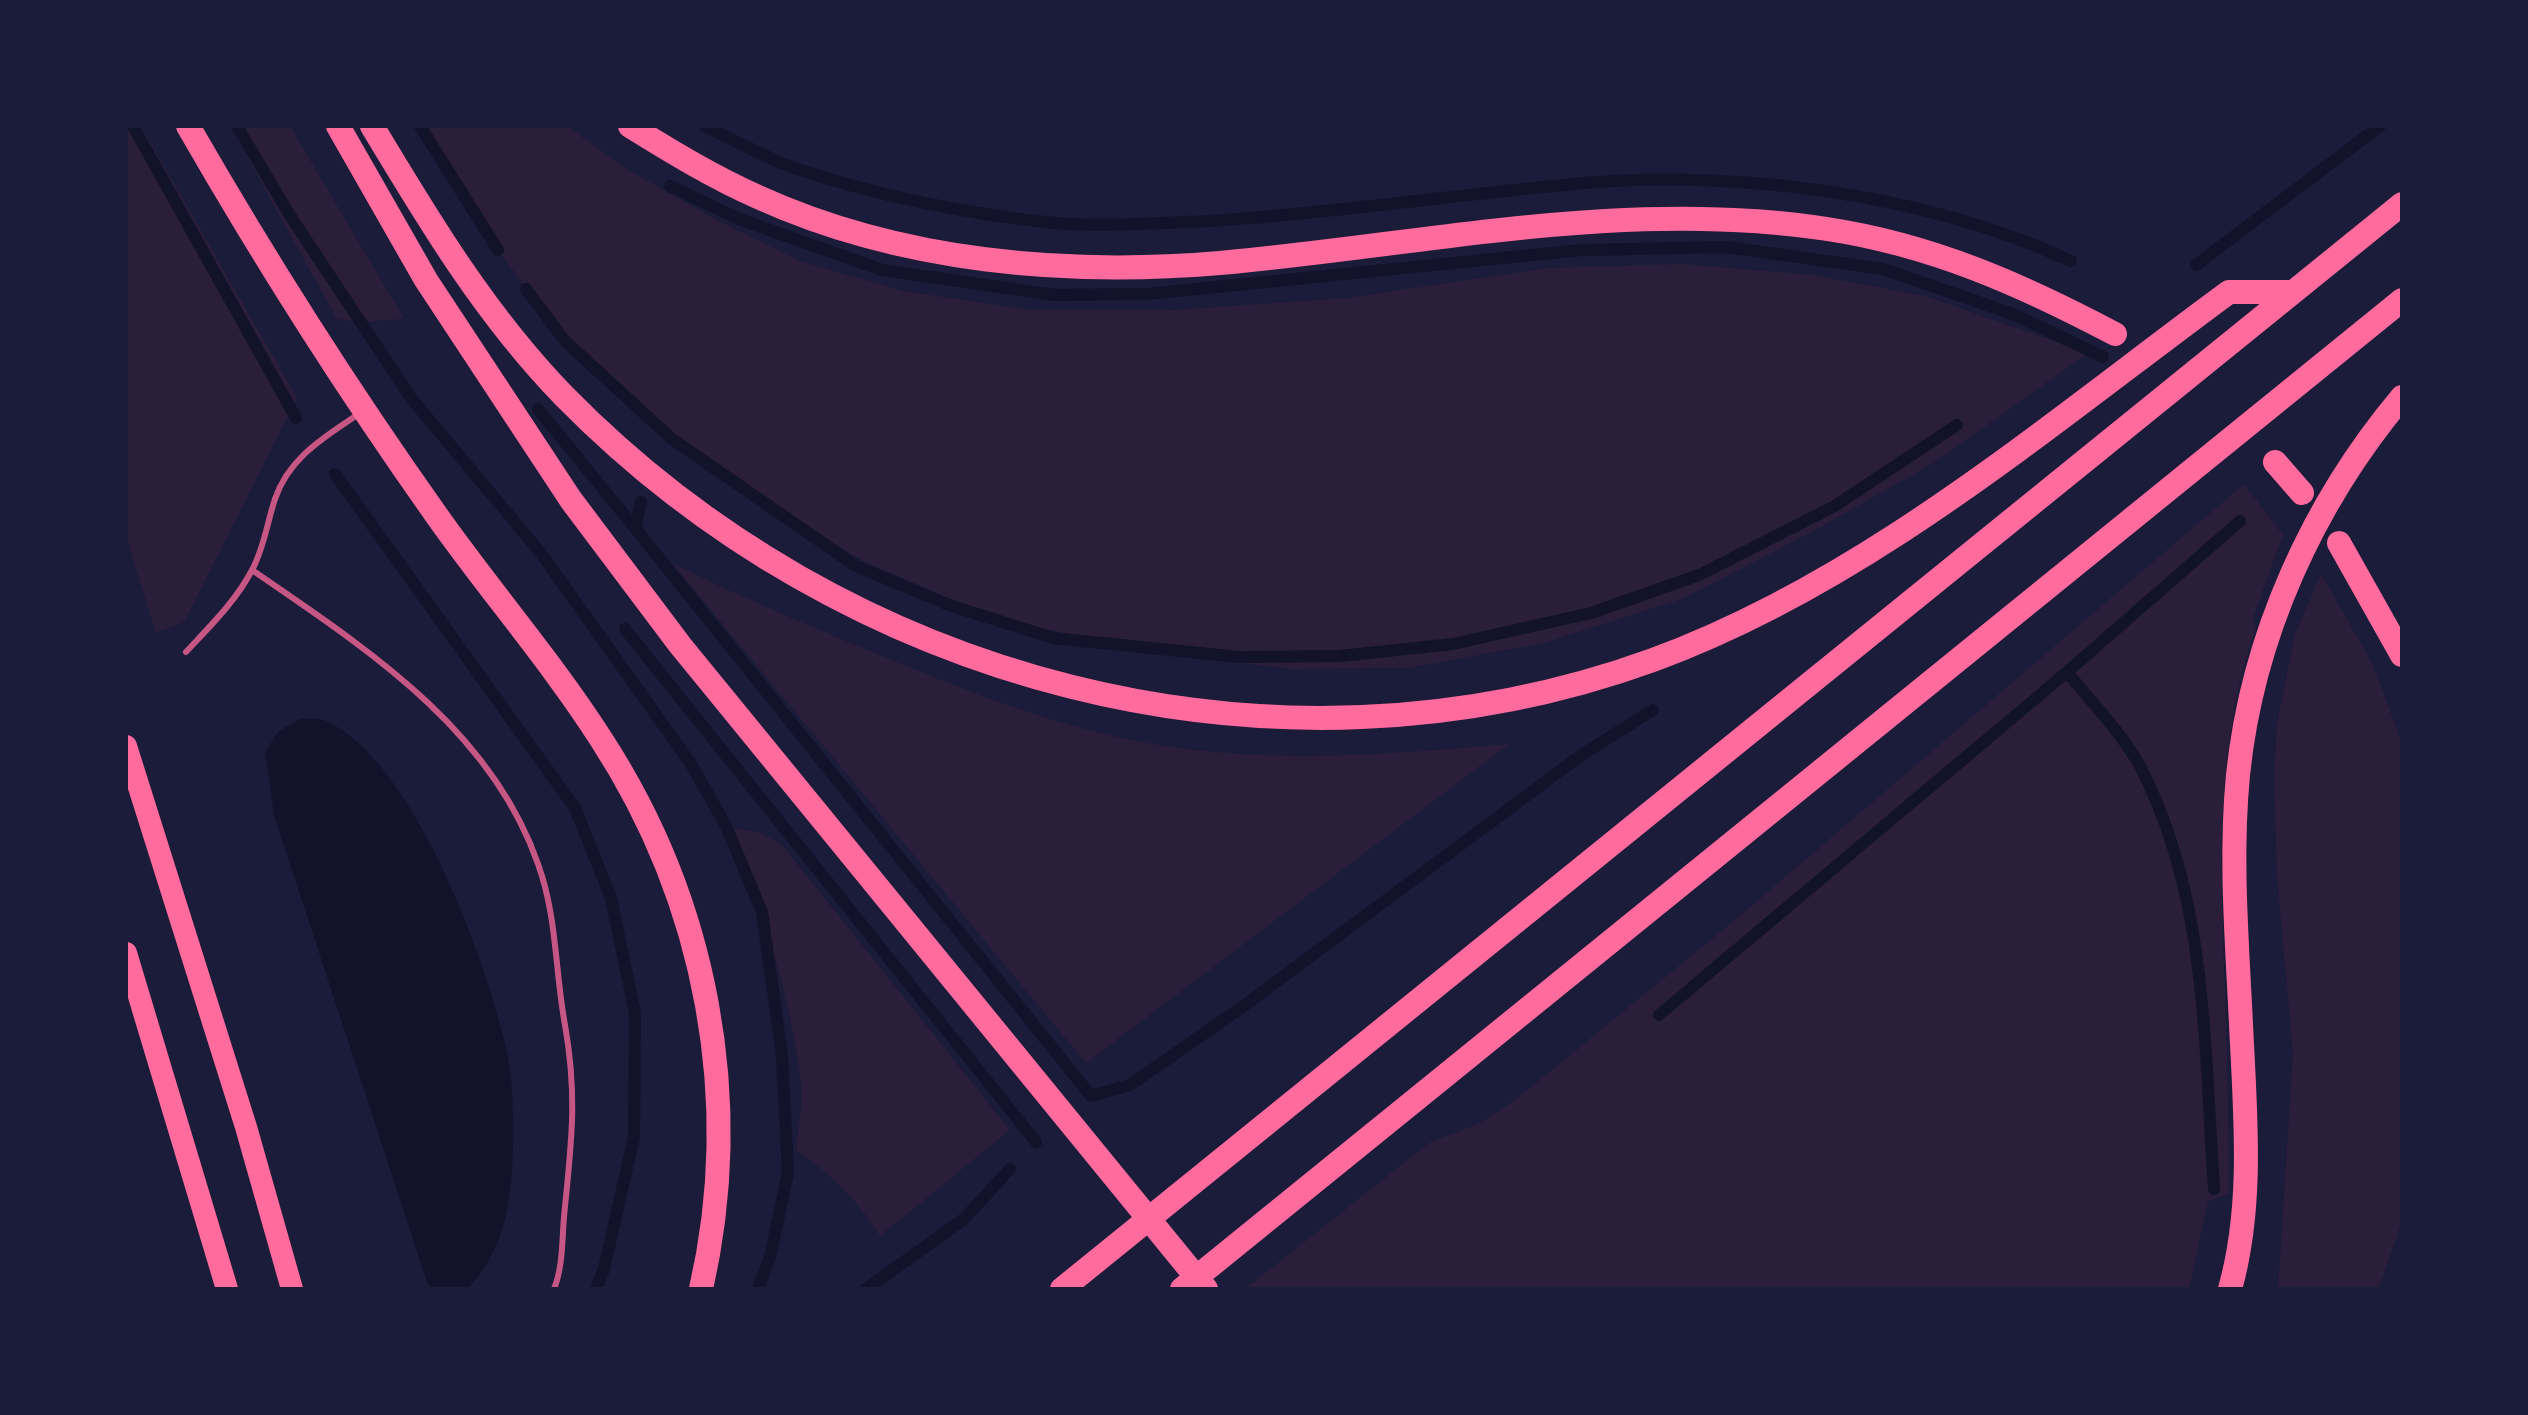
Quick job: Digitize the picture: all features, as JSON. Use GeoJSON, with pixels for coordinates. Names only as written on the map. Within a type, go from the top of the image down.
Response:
{"type":"FeatureCollection","features":[{"type":"Feature","properties":{"kind":"highway"},"geometry":{"type":"LineString","coordinates":[[188,126],[281,283],[363,411],[602,739],[666,859],[706,993],[715,1052],[720,1164],[710,1249],[701,1289]]}},
{"type":"Feature","properties":{"kind":"highway"},"geometry":{"type":"LineString","coordinates":[[338,126],[434,293],[571,500],[680,645],[1206,1289]]}},
{"type":"Feature","properties":{"kind":"highway"},"geometry":{"type":"LineString","coordinates":[[372,126],[456,263],[506,331],[554,385],[630,457],[771,562],[841,603],[910,635],[1001,668],[1151,705],[1218,713],[1353,716],[1449,708],[1564,686],[1652,660],[1755,615],[1859,559],[2229,292],[2293,292]]}},
{"type":"Feature","properties":{"kind":"highway"},"geometry":{"type":"LineString","coordinates":[[630,126],[696,166],[761,199],[845,229],[965,256],[1026,264],[1129,267],[1218,263],[1592,222],[1676,218],[1752,221],[1827,229],[1898,243],[1964,263],[2027,287],[2115,334]]}},
{"type":"Feature","properties":{"kind":"highway"},"geometry":{"type":"LineString","coordinates":[[1062,1289],[2402,204]]}},
{"type":"Feature","properties":{"kind":"highway"},"geometry":{"type":"LineString","coordinates":[[1182,1289],[2402,300]]}},
{"type":"Feature","properties":{"kind":"highway"},"geometry":{"type":"LineString","coordinates":[[2230,1289],[2242,1217],[2246,1157],[2235,839],[2238,774],[2249,707],[2265,644],[2299,558],[2335,489],[2374,430],[2402,397]]}},
{"type":"Feature","properties":{"kind":"highway"},"geometry":{"type":"LineString","coordinates":[[2275,462],[2302,493]]}},
{"type":"Feature","properties":{"kind":"highway"},"geometry":{"type":"LineString","coordinates":[[2339,543],[2402,655]]}},
{"type":"Feature","properties":{"kind":"highway"},"geometry":{"type":"LineString","coordinates":[[126,746],[246,1127],[292,1289]]}},
{"type":"Feature","properties":{"kind":"highway"},"geometry":{"type":"LineString","coordinates":[[126,953],[227,1289]]}},
{"type":"Feature","properties":{"kind":"lane"},"geometry":{"type":"LineString","coordinates":[[186,652],[230,603],[252,570],[276,494],[288,472],[305,452],[363,411]]}},
{"type":"Feature","properties":{"kind":"lane"},"geometry":{"type":"LineString","coordinates":[[252,570],[346,634],[404,680],[446,720],[506,798],[538,862],[551,911],[575,1103],[572,1152],[554,1289]]}},
{"type":"Feature","properties":{"kind":"shaded area"},"geometry":{"type":"Polygon","coordinates":[[[126,126],[141,126],[297,398],[184,622],[156,633],[126,536],[126,126]]]}},
{"type":"Feature","properties":{"kind":"shaded area"},"geometry":{"type":"Polygon","coordinates":[[[230,126],[290,126],[404,319],[360,322],[337,319],[230,126]]]}},
{"type":"Feature","properties":{"kind":"shaded area"},"geometry":{"type":"Polygon","coordinates":[[[420,126],[567,126],[628,170],[713,218],[799,261],[904,291],[1030,310],[1174,310],[1347,298],[1548,268],[1682,264],[1813,275],[1925,296],[2088,353],[1935,462],[1810,533],[1682,599],[1543,643],[1409,668],[1290,669],[1156,652],[996,619],[864,561],[759,502],[672,439],[565,341],[498,250],[420,126]]]}},
{"type":"Feature","properties":{"kind":"shaded area"},"geometry":{"type":"Polygon","coordinates":[[[2244,484],[2283,535],[2253,618],[2256,627],[2233,715],[2223,805],[2222,896],[2229,1193],[2208,1202],[2189,1289],[1245,1289],[1429,1143],[1478,1124],[1514,1101],[1729,925],[2244,484]]]}},
{"type":"Feature","properties":{"kind":"shaded area"},"geometry":{"type":"Polygon","coordinates":[[[672,563],[782,614],[958,687],[1057,721],[1125,739],[1203,751],[1290,756],[1378,754],[1509,744],[1086,1063],[672,563]]]}},
{"type":"Feature","properties":{"kind":"shaded area"},"geometry":{"type":"Polygon","coordinates":[[[2321,574],[2372,663],[2402,743],[2402,1222],[2378,1289],[2278,1289],[2293,1053],[2277,877],[2274,777],[2277,723],[2295,634],[2321,574]]]}},
{"type":"Feature","properties":{"kind":"shaded area"},"geometry":{"type":"Polygon","coordinates":[[[300,719],[324,720],[357,742],[388,776],[416,818],[442,867],[483,968],[497,1013],[507,1052],[512,1091],[510,1189],[497,1244],[484,1268],[467,1289],[431,1289],[427,1282],[274,815],[265,752],[279,731],[300,719]]]}},
{"type":"Feature","properties":{"kind":"shaded area"},"geometry":{"type":"Polygon","coordinates":[[[726,826],[761,833],[782,845],[1010,1130],[880,1236],[843,1188],[796,1150],[801,1091],[790,1016],[773,952],[726,826]]]}},
{"type":"Feature","properties":{"kind":"waterway"},"geometry":{"type":"LineString","coordinates":[[133,126],[296,418]]}},
{"type":"Feature","properties":{"kind":"waterway"},"geometry":{"type":"LineString","coordinates":[[237,126],[289,214],[411,398],[540,552],[691,764],[726,826],[762,912],[782,1056],[788,1173],[770,1257],[758,1289]]}},
{"type":"Feature","properties":{"kind":"waterway"},"geometry":{"type":"LineString","coordinates":[[420,126],[498,250]]}},
{"type":"Feature","properties":{"kind":"waterway"},"geometry":{"type":"LineString","coordinates":[[705,126],[783,164],[858,187],[955,209],[1054,223],[1112,225],[1208,221],[1564,185],[1691,180],[1757,183],[1888,202],[2013,237],[2071,261]]}},
{"type":"Feature","properties":{"kind":"waterway"},"geometry":{"type":"LineString","coordinates":[[2196,265],[2380,126]]}},
{"type":"Feature","properties":{"kind":"waterway"},"geometry":{"type":"LineString","coordinates":[[670,186],[739,219],[882,270],[1055,295],[1147,294],[1582,250],[1727,247],[1883,269],[2013,314],[2103,357]]}},
{"type":"Feature","properties":{"kind":"waterway"},"geometry":{"type":"LineString","coordinates":[[526,289],[565,341],[672,439],[856,566],[949,605],[1053,638],[1239,657],[1340,656],[1453,644],[1591,613],[1699,575],[1833,507],[1957,425]]}},
{"type":"Feature","properties":{"kind":"waterway"},"geometry":{"type":"LineString","coordinates":[[538,409],[635,528]]}},
{"type":"Feature","properties":{"kind":"waterway"},"geometry":{"type":"LineString","coordinates":[[335,474],[575,808],[611,898],[635,1013],[634,1137],[604,1269],[596,1289]]}},
{"type":"Feature","properties":{"kind":"waterway"},"geometry":{"type":"LineString","coordinates":[[641,502],[635,528],[1091,1096],[1130,1085],[1245,1005],[1580,756],[1653,710]]}},
{"type":"Feature","properties":{"kind":"waterway"},"geometry":{"type":"LineString","coordinates":[[2067,672],[2240,521]]}},
{"type":"Feature","properties":{"kind":"waterway"},"geometry":{"type":"LineString","coordinates":[[625,629],[1036,1142]]}},
{"type":"Feature","properties":{"kind":"waterway"},"geometry":{"type":"LineString","coordinates":[[1659,1015],[2067,672],[2134,755],[2163,818],[2179,869],[2199,974],[2214,1189]]}},
{"type":"Feature","properties":{"kind":"waterway"},"geometry":{"type":"LineString","coordinates":[[866,1289],[964,1219],[1010,1169]]}}]}
